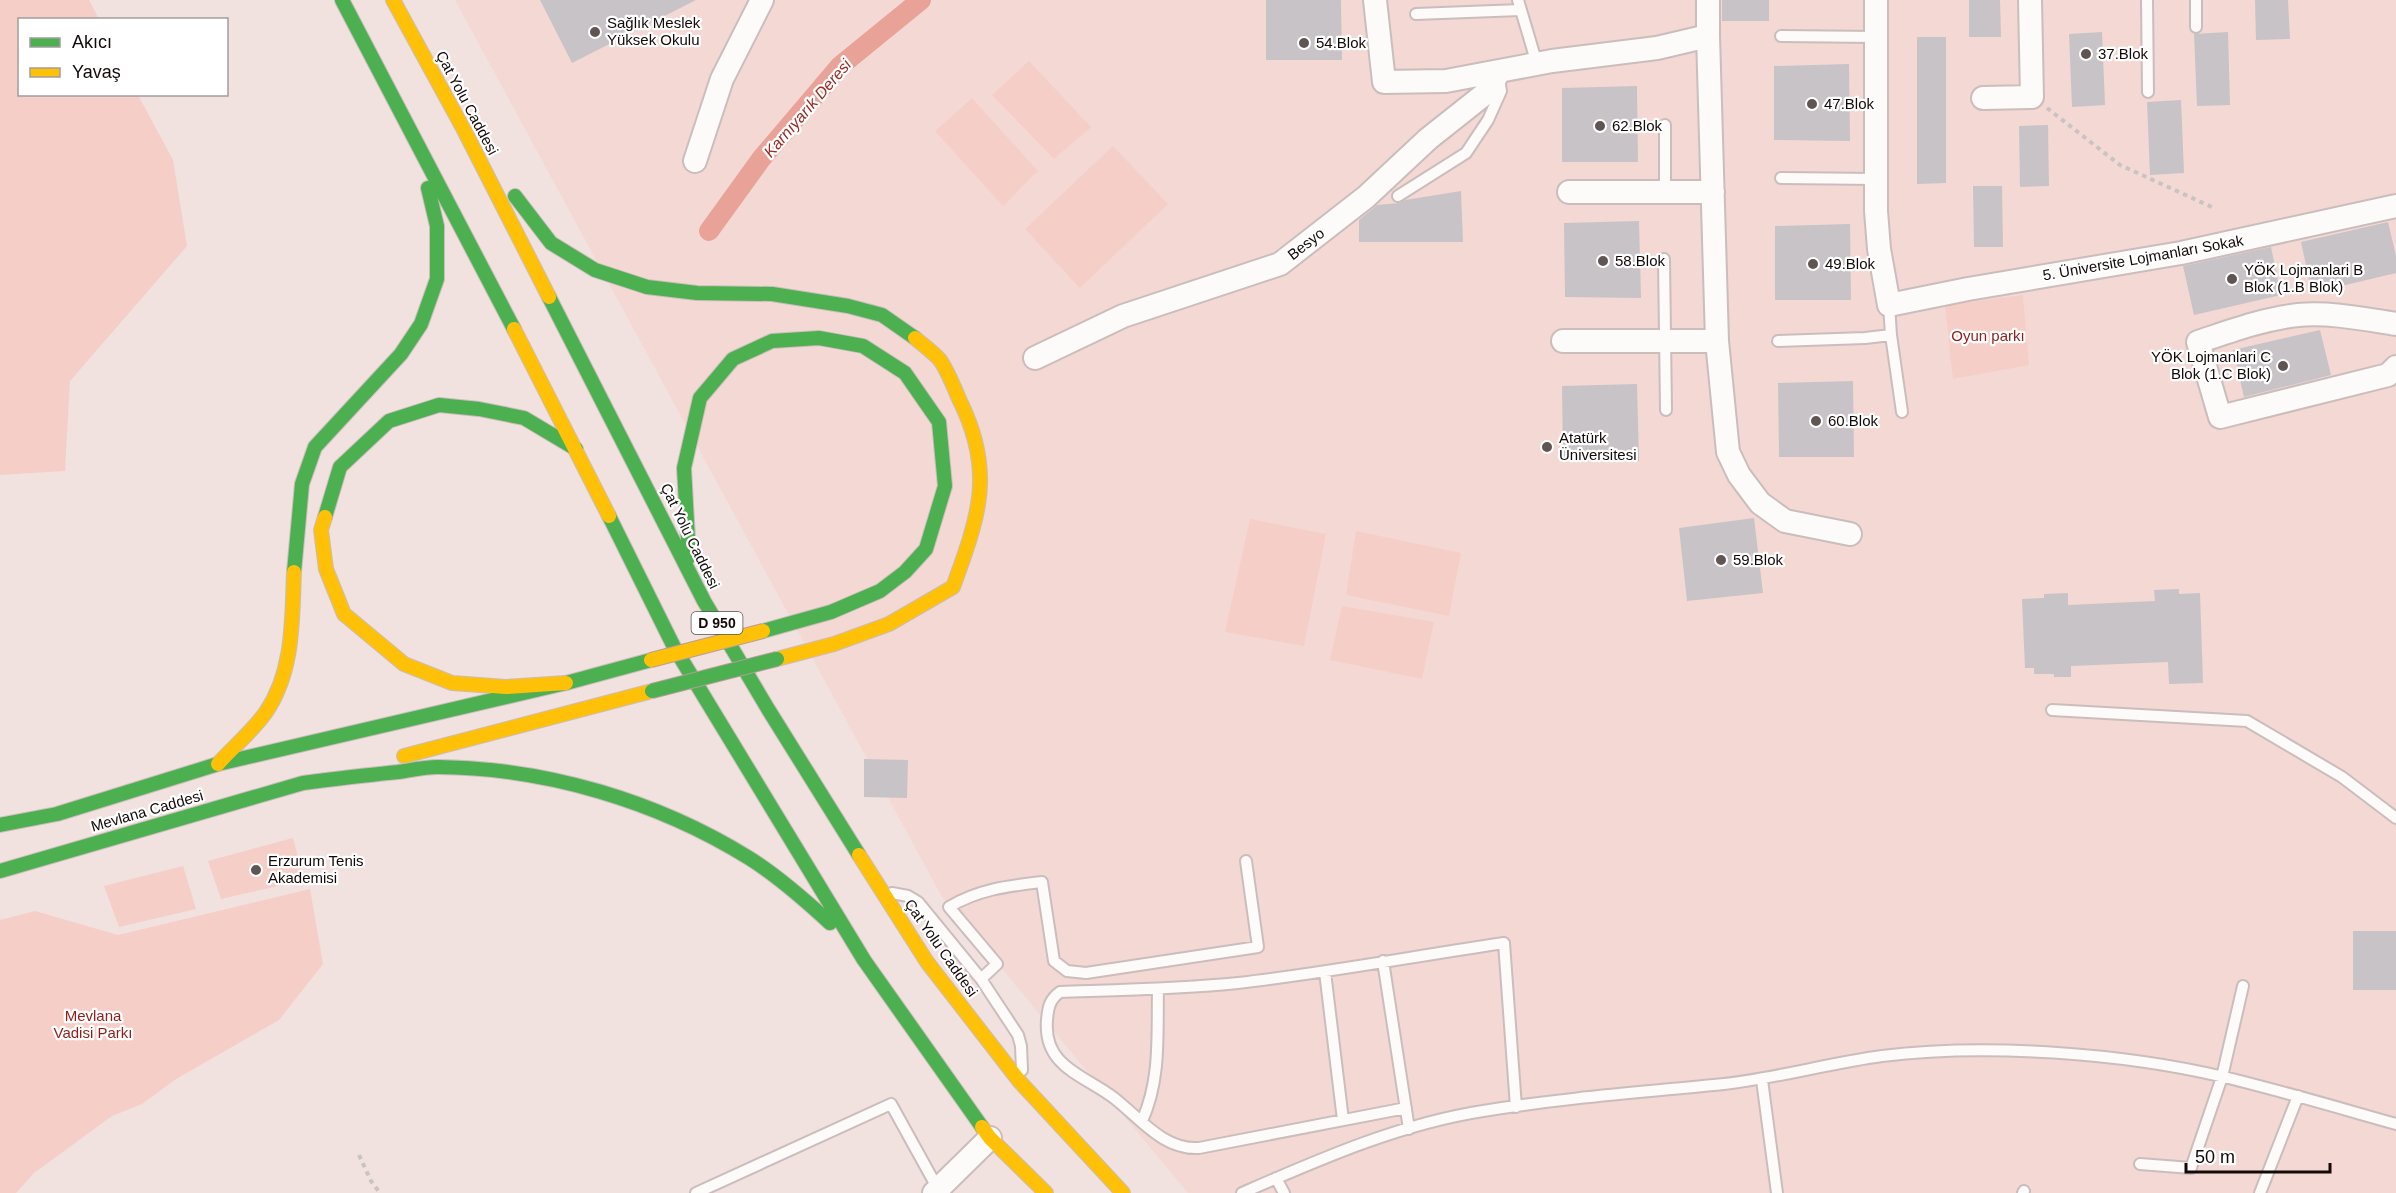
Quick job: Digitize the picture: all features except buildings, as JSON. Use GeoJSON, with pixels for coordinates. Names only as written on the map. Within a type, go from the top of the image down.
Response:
{"type":"FeatureCollection","features":[{"type":"Feature","properties":{"kind":"main road","name":"D 950"},"geometry":{"type":"LineString","coordinates":[[342,0],[576,449],[674,647],[864,960],[990,1138],[1046,1193]]}},
{"type":"Feature","properties":{"kind":"main road","name":"Çat Yolu Caddesi"},"geometry":{"type":"LineString","coordinates":[[393,0],[464,130],[704,601],[768,709],[927,963],[1020,1082],[1123,1193]]}},
{"type":"Feature","properties":{"kind":"main road"},"geometry":{"type":"LineString","coordinates":[[303,783],[834,644],[889,624],[953,587],[970,540],[978,506],[981,471],[973,428],[940,360],[913,336],[882,315],[848,306],[772,294],[697,292],[647,287],[595,270],[551,243],[464,130]]}},
{"type":"Feature","properties":{"kind":"main road"},"geometry":{"type":"LineString","coordinates":[[218,764],[266,712],[284,674],[291,642],[296,533],[302,484],[315,447],[401,354],[421,324],[437,279],[437,226],[419,148]]}},
{"type":"Feature","properties":{"kind":"main road"},"geometry":{"type":"LineString","coordinates":[[576,449],[524,418],[479,409],[438,405],[389,421],[340,467],[321,530],[326,569],[344,614],[404,664],[452,683],[506,687],[566,683],[831,612],[880,591],[905,572],[926,549],[945,486],[939,423],[905,373],[863,346],[819,338],[772,341],[733,359],[700,398],[684,468],[690,571]]}},
{"type":"Feature","properties":{"kind":"main road","name":"Mevlana Caddesi"},"geometry":{"type":"LineString","coordinates":[[0,825],[57,814],[218,764],[566,683]]}},
{"type":"Feature","properties":{"kind":"main road"},"geometry":{"type":"LineString","coordinates":[[303,783],[437,767],[514,771],[633,802],[740,851],[814,906],[864,960]]}},
{"type":"Feature","properties":{"kind":"main road","name":"Mevlana Caddesi"},"geometry":{"type":"LineString","coordinates":[[0,871],[303,783]]}},
{"type":"Feature","properties":{"kind":"street"},"geometry":{"type":"LineString","coordinates":[[695,161],[722,79],[762,0]]}},
{"type":"Feature","properties":{"kind":"street"},"geometry":{"type":"LineString","coordinates":[[1375,0],[1384,82],[1446,81],[1537,64],[1657,48],[1708,36]]}},
{"type":"Feature","properties":{"kind":"street"},"geometry":{"type":"LineString","coordinates":[[1708,0],[1717,340],[1728,452],[1740,475],[1760,503],[1785,521],[1850,534]]}},
{"type":"Feature","properties":{"kind":"street"},"geometry":{"type":"LineString","coordinates":[[1876,0],[1876,179],[1879,249],[1888,306]]}},
{"type":"Feature","properties":{"kind":"street"},"geometry":{"type":"LineString","coordinates":[[1983,98],[2032,97],[2030,0]]}},
{"type":"Feature","properties":{"kind":"street","name":"Besyo"},"geometry":{"type":"LineString","coordinates":[[1035,358],[1123,316],[1280,264],[1365,197],[1428,139],[1486,93],[1499,72]]}},
{"type":"Feature","properties":{"kind":"street"},"geometry":{"type":"LineString","coordinates":[[1569,192],[1713,192]]}},
{"type":"Feature","properties":{"kind":"street","name":"5. Üniversite Lojmanları Sokak"},"geometry":{"type":"LineString","coordinates":[[1888,306],[2181,254],[2396,206]]}},
{"type":"Feature","properties":{"kind":"street"},"geometry":{"type":"LineString","coordinates":[[2396,324],[2346,316],[2300,315],[2262,321],[2198,342],[2220,417],[2388,375],[2396,367]]}},
{"type":"Feature","properties":{"kind":"street"},"geometry":{"type":"LineString","coordinates":[[1563,341],[1717,340]]}},
{"type":"Feature","properties":{"kind":"street"},"geometry":{"type":"LineString","coordinates":[[936,1191],[990,1138]]}},
{"type":"Feature","properties":{"kind":"lane"},"geometry":{"type":"LineString","coordinates":[[2147,0],[2148,92]]}},
{"type":"Feature","properties":{"kind":"lane"},"geometry":{"type":"LineString","coordinates":[[2196,0],[2196,27]]}},
{"type":"Feature","properties":{"kind":"lane"},"geometry":{"type":"LineString","coordinates":[[1416,14],[1519,5],[1537,64]]}},
{"type":"Feature","properties":{"kind":"lane"},"geometry":{"type":"LineString","coordinates":[[1781,36],[1877,37]]}},
{"type":"Feature","properties":{"kind":"lane"},"geometry":{"type":"LineString","coordinates":[[1398,196],[1466,153],[1488,120],[1501,91],[1499,72]]}},
{"type":"Feature","properties":{"kind":"lane"},"geometry":{"type":"LineString","coordinates":[[1665,125],[1665,192]]}},
{"type":"Feature","properties":{"kind":"lane"},"geometry":{"type":"LineString","coordinates":[[1780,178],[1876,179]]}},
{"type":"Feature","properties":{"kind":"lane"},"geometry":{"type":"LineString","coordinates":[[1664,259],[1666,410]]}},
{"type":"Feature","properties":{"kind":"lane"},"geometry":{"type":"LineString","coordinates":[[1888,306],[1902,412]]}},
{"type":"Feature","properties":{"kind":"lane"},"geometry":{"type":"LineString","coordinates":[[1778,341],[1891,335]]}},
{"type":"Feature","properties":{"kind":"lane"},"geometry":{"type":"LineString","coordinates":[[2052,710],[2247,721],[2342,777],[2396,818]]}},
{"type":"Feature","properties":{"kind":"lane"},"geometry":{"type":"LineString","coordinates":[[981,979],[997,964],[949,907],[970,895],[1009,886],[1042,882],[1054,961],[1067,971],[1086,973],[1258,947],[1246,861]]}},
{"type":"Feature","properties":{"kind":"lane"},"geometry":{"type":"LineString","coordinates":[[884,894],[901,894],[918,902],[981,979],[1018,1035],[1023,1057],[1020,1082]]}},
{"type":"Feature","properties":{"kind":"lane"},"geometry":{"type":"LineString","coordinates":[[1406,1108],[1188,1148],[1170,1143],[1112,1097],[1066,1068],[1058,1059],[1047,1035],[1048,1010],[1052,998],[1060,992],[1158,989],[1236,983],[1325,972],[1504,943],[1516,1107]]}},
{"type":"Feature","properties":{"kind":"lane"},"geometry":{"type":"LineString","coordinates":[[1383,961],[1408,1129]]}},
{"type":"Feature","properties":{"kind":"lane"},"geometry":{"type":"LineString","coordinates":[[1325,972],[1343,1120]]}},
{"type":"Feature","properties":{"kind":"lane"},"geometry":{"type":"LineString","coordinates":[[2140,1164],[2191,1168],[2222,1077],[2243,986]]}},
{"type":"Feature","properties":{"kind":"lane"},"geometry":{"type":"LineString","coordinates":[[1142,1121],[1153,1095],[1156,1079],[1158,989]]}},
{"type":"Feature","properties":{"kind":"lane"},"geometry":{"type":"LineString","coordinates":[[1242,1193],[1314,1161],[1408,1129],[1481,1111],[1762,1080],[1882,1056],[1999,1052],[2118,1059],[2222,1077],[2396,1124]]}},
{"type":"Feature","properties":{"kind":"lane"},"geometry":{"type":"LineString","coordinates":[[1762,1080],[1777,1193]]}},
{"type":"Feature","properties":{"kind":"lane"},"geometry":{"type":"LineString","coordinates":[[2260,1193],[2298,1096]]}},
{"type":"Feature","properties":{"kind":"lane"},"geometry":{"type":"LineString","coordinates":[[696,1193],[891,1104],[936,1191]]}},
{"type":"Feature","properties":{"kind":"lane"},"geometry":{"type":"LineString","coordinates":[[1276,1178],[1284,1193]]}},
{"type":"Feature","properties":{"kind":"path"},"geometry":{"type":"LineString","coordinates":[[2032,97],[2120,165],[2214,208]]}},
{"type":"Feature","properties":{"kind":"path"},"geometry":{"type":"LineString","coordinates":[[359,1155],[380,1193]]}},
{"type":"Feature","properties":{"kind":"shaded area","name":"Atatürk Üniversitesi"},"geometry":{"type":"Polygon","coordinates":[[[455,0],[2396,0],[2396,1193],[1188,1193],[941,895],[455,0]]]}},
{"type":"Feature","properties":{"kind":"green space"},"geometry":{"type":"Polygon","coordinates":[[[0,0],[89,0],[98,18],[18,18],[18,96],[139,96],[173,160],[187,246],[70,381],[65,471],[0,475],[0,0]]]}},
{"type":"Feature","properties":{"kind":"green space"},"geometry":{"type":"Polygon","coordinates":[[[1029,61],[1091,127],[1054,159],[992,95],[1029,61]]]}},
{"type":"Feature","properties":{"kind":"green space"},"geometry":{"type":"Polygon","coordinates":[[[972,98],[1038,171],[1003,206],[935,131],[972,98]]]}},
{"type":"Feature","properties":{"kind":"green space"},"geometry":{"type":"Polygon","coordinates":[[[1113,146],[1168,204],[1080,288],[1025,229],[1113,146]]]}},
{"type":"Feature","properties":{"kind":"green space","name":"Oyun parkı"},"geometry":{"type":"Polygon","coordinates":[[[2023,295],[2029,365],[1953,379],[1945,305],[2023,295]]]}},
{"type":"Feature","properties":{"kind":"green space"},"geometry":{"type":"Polygon","coordinates":[[[1250,519],[1326,534],[1304,646],[1225,632],[1250,519]]]}},
{"type":"Feature","properties":{"kind":"green space"},"geometry":{"type":"Polygon","coordinates":[[[1356,531],[1461,553],[1449,616],[1346,595],[1356,531]]]}},
{"type":"Feature","properties":{"kind":"green space"},"geometry":{"type":"Polygon","coordinates":[[[1342,606],[1434,622],[1422,679],[1330,660],[1342,606]]]}},
{"type":"Feature","properties":{"kind":"green space","name":"Erzurum Tenis Akademisi"},"geometry":{"type":"Polygon","coordinates":[[[293,838],[304,880],[221,899],[208,861],[293,838]]]}},
{"type":"Feature","properties":{"kind":"green space"},"geometry":{"type":"Polygon","coordinates":[[[183,866],[196,909],[119,927],[104,886],[183,866]]]}},
{"type":"Feature","properties":{"kind":"green space","name":"Mevlana Vadisi Parkı"},"geometry":{"type":"Polygon","coordinates":[[[310,889],[323,964],[279,1020],[176,1079],[142,1104],[112,1116],[34,1173],[16,1193],[0,1193],[0,920],[35,911],[118,935],[310,889]]]}},
{"type":"Feature","properties":{"kind":"waterway","name":"Karnıyarık Deresi"},"geometry":{"type":"LineString","coordinates":[[709,231],[761,159],[840,66],[921,0]]}},
{"type":"Feature","properties":{"kind":"traffic: fast"},"geometry":{"type":"LineString","coordinates":[[342,0],[514,329]]}},
{"type":"Feature","properties":{"kind":"traffic: fast"},"geometry":{"type":"LineString","coordinates":[[294,572],[302,484],[315,447],[401,354],[421,324],[437,279],[437,226],[428,188]]}},
{"type":"Feature","properties":{"kind":"traffic: fast"},"geometry":{"type":"LineString","coordinates":[[515,196],[551,243],[595,270],[647,287],[697,293],[772,294],[848,306],[882,315],[915,338]]}},
{"type":"Feature","properties":{"kind":"traffic: fast"},"geometry":{"type":"LineString","coordinates":[[549,297],[704,601],[859,855]]}},
{"type":"Feature","properties":{"kind":"traffic: fast"},"geometry":{"type":"LineString","coordinates":[[689,557],[684,468],[700,398],[733,359],[772,341],[819,338],[863,346],[905,373],[939,422],[945,486],[926,549],[905,572],[880,591],[831,612],[763,631]]}},
{"type":"Feature","properties":{"kind":"traffic: fast"},"geometry":{"type":"LineString","coordinates":[[325,517],[340,467],[389,421],[439,405],[479,409],[524,418],[576,449]]}},
{"type":"Feature","properties":{"kind":"traffic: fast"},"geometry":{"type":"LineString","coordinates":[[609,516],[674,647],[864,960],[982,1127]]}},
{"type":"Feature","properties":{"kind":"traffic: fast"},"geometry":{"type":"LineString","coordinates":[[652,691],[777,659]]}},
{"type":"Feature","properties":{"kind":"traffic: fast"},"geometry":{"type":"LineString","coordinates":[[218,764],[566,683],[651,660]]}},
{"type":"Feature","properties":{"kind":"traffic: fast"},"geometry":{"type":"LineString","coordinates":[[0,825],[57,814],[218,764]]}},
{"type":"Feature","properties":{"kind":"traffic: fast"},"geometry":{"type":"LineString","coordinates":[[303,783],[438,767],[479,769],[560,781],[639,804],[714,838],[770,872],[830,923]]}},
{"type":"Feature","properties":{"kind":"traffic: fast"},"geometry":{"type":"LineString","coordinates":[[0,871],[303,783]]}},
{"type":"Feature","properties":{"kind":"traffic: slow"},"geometry":{"type":"LineString","coordinates":[[393,0],[464,130],[549,297]]}},
{"type":"Feature","properties":{"kind":"traffic: slow"},"geometry":{"type":"LineString","coordinates":[[514,329],[609,516]]}},
{"type":"Feature","properties":{"kind":"traffic: slow"},"geometry":{"type":"LineString","coordinates":[[777,659],[834,644],[889,624],[953,587],[976,516],[980,472],[977,450],[971,426],[946,369],[940,360],[915,338]]}},
{"type":"Feature","properties":{"kind":"traffic: slow"},"geometry":{"type":"LineString","coordinates":[[325,517],[321,530],[326,569],[344,614],[404,664],[452,683],[506,687],[566,683]]}},
{"type":"Feature","properties":{"kind":"traffic: slow"},"geometry":{"type":"LineString","coordinates":[[218,764],[261,719],[282,679],[290,644],[294,572]]}},
{"type":"Feature","properties":{"kind":"traffic: slow"},"geometry":{"type":"LineString","coordinates":[[651,660],[763,631]]}},
{"type":"Feature","properties":{"kind":"traffic: slow"},"geometry":{"type":"LineString","coordinates":[[404,756],[652,691]]}},
{"type":"Feature","properties":{"kind":"traffic: slow"},"geometry":{"type":"LineString","coordinates":[[859,855],[927,962],[1020,1082],[1123,1193]]}},
{"type":"Feature","properties":{"kind":"traffic: slow"},"geometry":{"type":"LineString","coordinates":[[982,1127],[990,1138],[1046,1193]]}},
{"type":"Feature","properties":{"kind":"place","name":"Sağlık Meslek Yüksek Okulu"},"geometry":{"type":"Point","coordinates":[595,32]}},
{"type":"Feature","properties":{"kind":"place","name":"54.Blok"},"geometry":{"type":"Point","coordinates":[1304,43]}},
{"type":"Feature","properties":{"kind":"place","name":"37.Blok"},"geometry":{"type":"Point","coordinates":[2086,54]}},
{"type":"Feature","properties":{"kind":"place","name":"47.Blok"},"geometry":{"type":"Point","coordinates":[1812,104]}},
{"type":"Feature","properties":{"kind":"place","name":"62.Blok"},"geometry":{"type":"Point","coordinates":[1600,126]}},
{"type":"Feature","properties":{"kind":"place","name":"58.Blok"},"geometry":{"type":"Point","coordinates":[1603,261]}},
{"type":"Feature","properties":{"kind":"place","name":"49.Blok"},"geometry":{"type":"Point","coordinates":[1813,264]}},
{"type":"Feature","properties":{"kind":"place","name":"YÖK Lojmanlari B Blok (1.B Blok)"},"geometry":{"type":"Point","coordinates":[2232,279]}},
{"type":"Feature","properties":{"kind":"place","name":"YÖK Lojmanlari C Blok (1.C Blok)"},"geometry":{"type":"Point","coordinates":[2283,366]}},
{"type":"Feature","properties":{"kind":"place","name":"60.Blok"},"geometry":{"type":"Point","coordinates":[1816,421]}},
{"type":"Feature","properties":{"kind":"place","name":"Atatürk Üniversitesi"},"geometry":{"type":"Point","coordinates":[1547,447]}},
{"type":"Feature","properties":{"kind":"place","name":"59.Blok"},"geometry":{"type":"Point","coordinates":[1721,560]}},
{"type":"Feature","properties":{"kind":"place","name":"Erzurum Tenis Akademisi"},"geometry":{"type":"Point","coordinates":[256,870]}}]}
